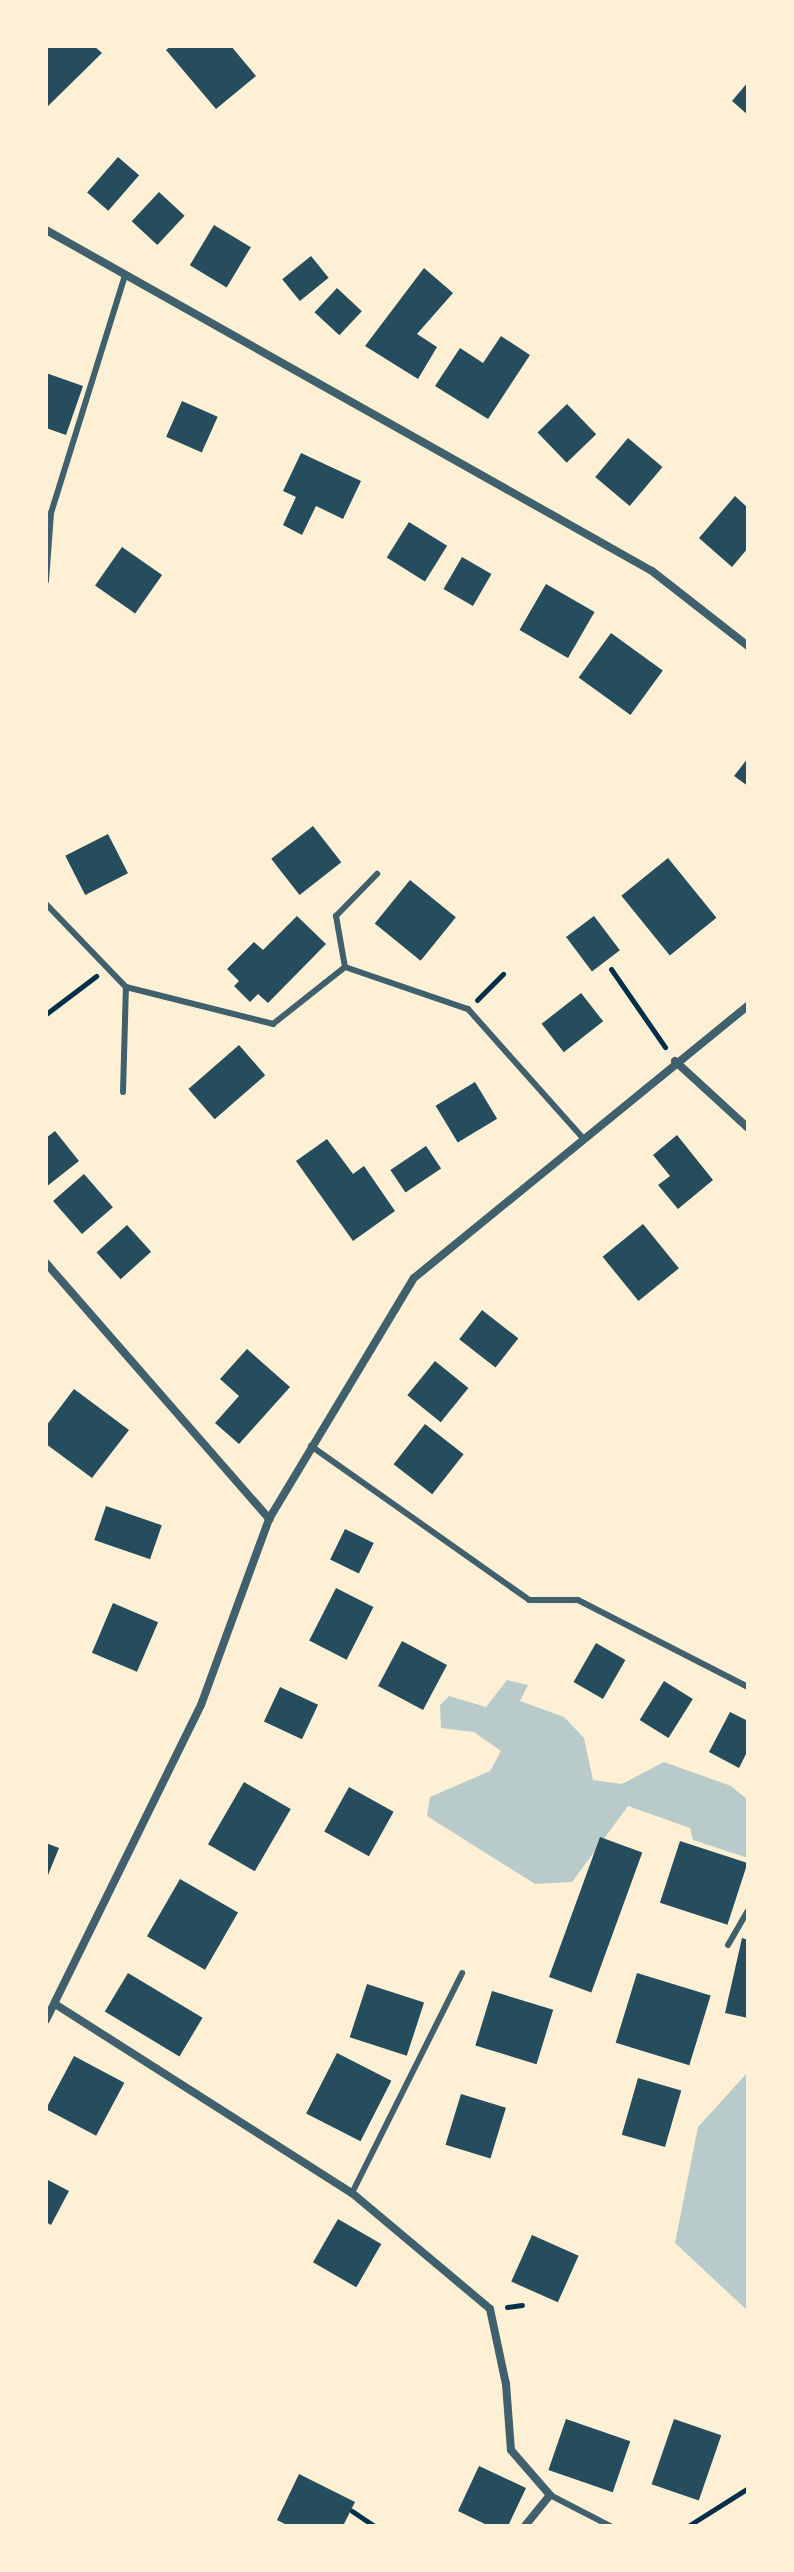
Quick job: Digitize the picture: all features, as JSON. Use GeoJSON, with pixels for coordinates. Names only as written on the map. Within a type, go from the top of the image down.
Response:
{"type":"FeatureCollection","features":[{"type":"Feature","properties":{"kind":"street"},"geometry":{"type":"LineString","coordinates":[[46,230],[652,571],[748,646]]}},
{"type":"Feature","properties":{"kind":"street"},"geometry":{"type":"LineString","coordinates":[[46,2020],[201,1705],[269,1519],[414,1278],[675,1061],[748,1006]]}},
{"type":"Feature","properties":{"kind":"street"},"geometry":{"type":"LineString","coordinates":[[675,1061],[748,1128]]}},
{"type":"Feature","properties":{"kind":"street"},"geometry":{"type":"LineString","coordinates":[[46,1263],[269,1519]]}},
{"type":"Feature","properties":{"kind":"street"},"geometry":{"type":"LineString","coordinates":[[55,2004],[352,2193],[490,2309],[506,2384],[511,2450],[550,2495],[525,2526]]}},
{"type":"Feature","properties":{"kind":"lane"},"geometry":{"type":"LineString","coordinates":[[46,581],[51,513],[125,275]]}},
{"type":"Feature","properties":{"kind":"lane"},"geometry":{"type":"LineString","coordinates":[[345,967],[336,916],[377,874]]}},
{"type":"Feature","properties":{"kind":"lane"},"geometry":{"type":"LineString","coordinates":[[46,904],[126,987],[273,1024],[345,967]]}},
{"type":"Feature","properties":{"kind":"lane"},"geometry":{"type":"LineString","coordinates":[[345,967],[468,1009],[583,1138]]}},
{"type":"Feature","properties":{"kind":"lane"},"geometry":{"type":"LineString","coordinates":[[123,1092],[126,987]]}},
{"type":"Feature","properties":{"kind":"lane"},"geometry":{"type":"LineString","coordinates":[[311,1446],[529,1600],[578,1600],[748,1687]]}},
{"type":"Feature","properties":{"kind":"lane"},"geometry":{"type":"LineString","coordinates":[[728,1945],[748,1911]]}},
{"type":"Feature","properties":{"kind":"lane"},"geometry":{"type":"LineString","coordinates":[[352,2193],[462,1973]]}},
{"type":"Feature","properties":{"kind":"lane"},"geometry":{"type":"LineString","coordinates":[[550,2495],[610,2526]]}},
{"type":"Feature","properties":{"kind":"path"},"geometry":{"type":"LineString","coordinates":[[46,1014],[107,968]]}},
{"type":"Feature","properties":{"kind":"path"},"geometry":{"type":"LineString","coordinates":[[611,969],[675,1061]]}},
{"type":"Feature","properties":{"kind":"path"},"geometry":{"type":"LineString","coordinates":[[468,1009],[503,974]]}},
{"type":"Feature","properties":{"kind":"path"},"geometry":{"type":"LineString","coordinates":[[688,2526],[748,2488]]}},
{"type":"Feature","properties":{"kind":"path"},"geometry":{"type":"LineString","coordinates":[[352,2511],[374,2526]]}},
{"type":"Feature","properties":{"kind":"shaded area"},"geometry":{"type":"Polygon","coordinates":[[[507,1680],[528,1685],[520,1701],[564,1717],[584,1738],[593,1780],[622,1784],[664,1762],[731,1786],[748,1800],[748,1858],[693,1840],[690,1828],[628,1806],[572,1882],[535,1884],[427,1816],[430,1797],[490,1771],[501,1751],[474,1732],[441,1728],[440,1705],[449,1696],[486,1707],[507,1680]]]}},
{"type":"Feature","properties":{"kind":"shaded area"},"geometry":{"type":"Polygon","coordinates":[[[748,2072],[748,2311],[675,2243],[698,2127],[748,2072]]]}},
{"type":"Feature","properties":{"kind":"building"},"geometry":{"type":"Polygon","coordinates":[[[46,46],[94,46],[102,53],[46,108],[46,46]]]}},
{"type":"Feature","properties":{"kind":"building"},"geometry":{"type":"Polygon","coordinates":[[[171,46],[231,46],[256,76],[216,109],[166,50],[171,46]]]}},
{"type":"Feature","properties":{"kind":"building"},"geometry":{"type":"Polygon","coordinates":[[[748,82],[748,115],[732,101],[748,82]]]}},
{"type":"Feature","properties":{"kind":"building"},"geometry":{"type":"Polygon","coordinates":[[[118,157],[139,175],[108,211],[87,192],[118,157]]]}},
{"type":"Feature","properties":{"kind":"building"},"geometry":{"type":"Polygon","coordinates":[[[159,192],[185,216],[157,245],[132,221],[159,192]]]}},
{"type":"Feature","properties":{"kind":"building"},"geometry":{"type":"Polygon","coordinates":[[[214,225],[251,247],[227,287],[190,265],[214,225]]]}},
{"type":"Feature","properties":{"kind":"building"},"geometry":{"type":"Polygon","coordinates":[[[311,256],[329,278],[300,301],[282,279],[311,256]]]}},
{"type":"Feature","properties":{"kind":"building"},"geometry":{"type":"Polygon","coordinates":[[[424,268],[453,293],[417,334],[437,347],[418,379],[365,346],[424,268]]]}},
{"type":"Feature","properties":{"kind":"building"},"geometry":{"type":"Polygon","coordinates":[[[337,288],[362,311],[339,335],[314,312],[337,288]]]}},
{"type":"Feature","properties":{"kind":"building"},"geometry":{"type":"Polygon","coordinates":[[[501,336],[530,355],[488,419],[435,386],[460,348],[483,363],[501,336]]]}},
{"type":"Feature","properties":{"kind":"building"},"geometry":{"type":"Polygon","coordinates":[[[46,373],[83,386],[66,435],[46,428],[46,373]]]}},
{"type":"Feature","properties":{"kind":"building"},"geometry":{"type":"Polygon","coordinates":[[[182,401],[218,417],[202,452],[166,437],[182,401]]]}},
{"type":"Feature","properties":{"kind":"building"},"geometry":{"type":"Polygon","coordinates":[[[567,404],[596,434],[567,463],[538,432],[567,404]]]}},
{"type":"Feature","properties":{"kind":"building"},"geometry":{"type":"Polygon","coordinates":[[[628,438],[662,467],[630,506],[595,477],[628,438]]]}},
{"type":"Feature","properties":{"kind":"building"},"geometry":{"type":"Polygon","coordinates":[[[301,453],[361,481],[343,519],[316,506],[302,535],[283,525],[296,497],[283,491],[301,453]]]}},
{"type":"Feature","properties":{"kind":"building"},"geometry":{"type":"Polygon","coordinates":[[[735,496],[748,508],[748,548],[732,567],[699,538],[735,496]]]}},
{"type":"Feature","properties":{"kind":"building"},"geometry":{"type":"Polygon","coordinates":[[[409,522],[447,546],[425,581],[387,558],[409,522]]]}},
{"type":"Feature","properties":{"kind":"building"},"geometry":{"type":"Polygon","coordinates":[[[122,547],[162,575],[135,614],[95,586],[122,547]]]}},
{"type":"Feature","properties":{"kind":"building"},"geometry":{"type":"Polygon","coordinates":[[[462,557],[491,574],[473,606],[444,589],[462,557]]]}},
{"type":"Feature","properties":{"kind":"building"},"geometry":{"type":"Polygon","coordinates":[[[546,584],[594,612],[568,658],[520,630],[546,584]]]}},
{"type":"Feature","properties":{"kind":"building"},"geometry":{"type":"Polygon","coordinates":[[[611,633],[663,671],[630,715],[579,677],[611,633]]]}},
{"type":"Feature","properties":{"kind":"building"},"geometry":{"type":"Polygon","coordinates":[[[748,758],[748,786],[734,776],[748,758]]]}},
{"type":"Feature","properties":{"kind":"building"},"geometry":{"type":"Polygon","coordinates":[[[313,826],[341,862],[300,895],[271,859],[313,826]]]}},
{"type":"Feature","properties":{"kind":"building"},"geometry":{"type":"Polygon","coordinates":[[[108,834],[128,873],[85,895],[65,856],[108,834]]]}},
{"type":"Feature","properties":{"kind":"building"},"geometry":{"type":"Polygon","coordinates":[[[668,858],[716,918],[670,956],[621,896],[668,858]]]}},
{"type":"Feature","properties":{"kind":"building"},"geometry":{"type":"Polygon","coordinates":[[[410,880],[456,917],[421,961],[375,924],[410,880]]]}},
{"type":"Feature","properties":{"kind":"building"},"geometry":{"type":"Polygon","coordinates":[[[297,916],[326,944],[268,1003],[258,994],[250,1002],[234,986],[239,981],[227,969],[254,942],[263,950],[297,916]]]}},
{"type":"Feature","properties":{"kind":"building"},"geometry":{"type":"Polygon","coordinates":[[[594,916],[620,950],[592,971],[566,937],[594,916]]]}},
{"type":"Feature","properties":{"kind":"building"},"geometry":{"type":"Polygon","coordinates":[[[581,993],[603,1021],[564,1052],[542,1024],[581,993]]]}},
{"type":"Feature","properties":{"kind":"building"},"geometry":{"type":"Polygon","coordinates":[[[239,1045],[265,1075],[215,1119],[188,1089],[239,1045]]]}},
{"type":"Feature","properties":{"kind":"building"},"geometry":{"type":"Polygon","coordinates":[[[475,1082],[497,1119],[458,1143],[436,1106],[475,1082]]]}},
{"type":"Feature","properties":{"kind":"building"},"geometry":{"type":"Polygon","coordinates":[[[55,1131],[79,1161],[46,1187],[46,1138],[55,1131]]]}},
{"type":"Feature","properties":{"kind":"building"},"geometry":{"type":"Polygon","coordinates":[[[677,1135],[713,1180],[678,1209],[658,1185],[670,1176],[653,1155],[677,1135]]]}},
{"type":"Feature","properties":{"kind":"building"},"geometry":{"type":"Polygon","coordinates":[[[327,1139],[353,1174],[364,1166],[395,1211],[353,1241],[296,1161],[327,1139]]]}},
{"type":"Feature","properties":{"kind":"building"},"geometry":{"type":"Polygon","coordinates":[[[426,1146],[441,1168],[405,1192],[390,1170],[426,1146]]]}},
{"type":"Feature","properties":{"kind":"building"},"geometry":{"type":"Polygon","coordinates":[[[84,1174],[113,1207],[82,1234],[53,1201],[84,1174]]]}},
{"type":"Feature","properties":{"kind":"building"},"geometry":{"type":"Polygon","coordinates":[[[643,1224],[679,1268],[638,1301],[603,1257],[643,1224]]]}},
{"type":"Feature","properties":{"kind":"building"},"geometry":{"type":"Polygon","coordinates":[[[127,1225],[151,1252],[121,1279],[97,1252],[127,1225]]]}},
{"type":"Feature","properties":{"kind":"building"},"geometry":{"type":"Polygon","coordinates":[[[482,1310],[518,1338],[495,1367],[459,1339],[482,1310]]]}},
{"type":"Feature","properties":{"kind":"building"},"geometry":{"type":"Polygon","coordinates":[[[247,1349],[290,1387],[239,1444],[215,1423],[239,1396],[220,1379],[247,1349]]]}},
{"type":"Feature","properties":{"kind":"building"},"geometry":{"type":"Polygon","coordinates":[[[435,1361],[468,1388],[441,1422],[407,1395],[435,1361]]]}},
{"type":"Feature","properties":{"kind":"building"},"geometry":{"type":"Polygon","coordinates":[[[74,1389],[129,1430],[92,1478],[46,1444],[46,1426],[74,1389]]]}},
{"type":"Feature","properties":{"kind":"building"},"geometry":{"type":"Polygon","coordinates":[[[425,1424],[464,1454],[432,1494],[394,1464],[425,1424]]]}},
{"type":"Feature","properties":{"kind":"building"},"geometry":{"type":"Polygon","coordinates":[[[106,1506],[162,1525],[150,1559],[94,1540],[106,1506]]]}},
{"type":"Feature","properties":{"kind":"building"},"geometry":{"type":"Polygon","coordinates":[[[345,1529],[374,1543],[359,1574],[330,1560],[345,1529]]]}},
{"type":"Feature","properties":{"kind":"building"},"geometry":{"type":"Polygon","coordinates":[[[336,1588],[373,1607],[347,1660],[309,1641],[336,1588]]]}},
{"type":"Feature","properties":{"kind":"building"},"geometry":{"type":"Polygon","coordinates":[[[113,1603],[158,1622],[137,1672],[92,1653],[113,1603]]]}},
{"type":"Feature","properties":{"kind":"building"},"geometry":{"type":"Polygon","coordinates":[[[402,1641],[447,1665],[423,1710],[378,1686],[402,1641]]]}},
{"type":"Feature","properties":{"kind":"building"},"geometry":{"type":"Polygon","coordinates":[[[596,1643],[625,1660],[603,1699],[574,1682],[596,1643]]]}},
{"type":"Feature","properties":{"kind":"building"},"geometry":{"type":"Polygon","coordinates":[[[664,1681],[693,1699],[668,1738],[640,1720],[664,1681]]]}},
{"type":"Feature","properties":{"kind":"building"},"geometry":{"type":"Polygon","coordinates":[[[280,1687],[318,1705],[302,1739],[264,1721],[280,1687]]]}},
{"type":"Feature","properties":{"kind":"building"},"geometry":{"type":"Polygon","coordinates":[[[730,1712],[748,1721],[748,1750],[739,1768],[709,1752],[730,1712]]]}},
{"type":"Feature","properties":{"kind":"building"},"geometry":{"type":"Polygon","coordinates":[[[244,1782],[291,1809],[255,1871],[208,1844],[244,1782]]]}},
{"type":"Feature","properties":{"kind":"building"},"geometry":{"type":"Polygon","coordinates":[[[349,1787],[394,1812],[369,1856],[324,1832],[349,1787]]]}},
{"type":"Feature","properties":{"kind":"building"},"geometry":{"type":"Polygon","coordinates":[[[600,1837],[642,1852],[591,1992],[549,1977],[600,1837]]]}},
{"type":"Feature","properties":{"kind":"building"},"geometry":{"type":"Polygon","coordinates":[[[680,1841],[748,1863],[727,1925],[660,1903],[680,1841]]]}},
{"type":"Feature","properties":{"kind":"building"},"geometry":{"type":"Polygon","coordinates":[[[46,1843],[59,1848],[46,1880],[46,1843]]]}},
{"type":"Feature","properties":{"kind":"building"},"geometry":{"type":"Polygon","coordinates":[[[180,1879],[238,1912],[205,1970],[147,1936],[180,1879]]]}},
{"type":"Feature","properties":{"kind":"building"},"geometry":{"type":"Polygon","coordinates":[[[742,1938],[748,1940],[748,2018],[725,2013],[742,1938]]]}},
{"type":"Feature","properties":{"kind":"building"},"geometry":{"type":"Polygon","coordinates":[[[128,1973],[203,2018],[179,2056],[105,2012],[128,1973]]]}},
{"type":"Feature","properties":{"kind":"building"},"geometry":{"type":"Polygon","coordinates":[[[637,1973],[711,1996],[689,2065],[616,2043],[637,1973]]]}},
{"type":"Feature","properties":{"kind":"building"},"geometry":{"type":"Polygon","coordinates":[[[367,1984],[424,2003],[407,2056],[350,2037],[367,1984]]]}},
{"type":"Feature","properties":{"kind":"building"},"geometry":{"type":"Polygon","coordinates":[[[492,1991],[553,2010],[537,2064],[475,2046],[492,1991]]]}},
{"type":"Feature","properties":{"kind":"building"},"geometry":{"type":"Polygon","coordinates":[[[337,2053],[391,2081],[360,2141],[306,2114],[337,2053]]]}},
{"type":"Feature","properties":{"kind":"building"},"geometry":{"type":"Polygon","coordinates":[[[74,2056],[124,2083],[96,2136],[46,2109],[74,2056]]]}},
{"type":"Feature","properties":{"kind":"building"},"geometry":{"type":"Polygon","coordinates":[[[638,2078],[681,2090],[665,2147],[622,2135],[638,2078]]]}},
{"type":"Feature","properties":{"kind":"building"},"geometry":{"type":"Polygon","coordinates":[[[461,2094],[506,2108],[490,2158],[446,2145],[461,2094]]]}},
{"type":"Feature","properties":{"kind":"building"},"geometry":{"type":"Polygon","coordinates":[[[46,2179],[69,2191],[51,2225],[46,2222],[46,2179]]]}},
{"type":"Feature","properties":{"kind":"building"},"geometry":{"type":"Polygon","coordinates":[[[338,2219],[381,2244],[356,2287],[313,2262],[338,2219]]]}},
{"type":"Feature","properties":{"kind":"building"},"geometry":{"type":"Polygon","coordinates":[[[532,2235],[579,2256],[558,2302],[511,2282],[532,2235]]]}},
{"type":"Feature","properties":{"kind":"building"},"geometry":{"type":"Polygon","coordinates":[[[566,2419],[630,2441],[613,2492],[548,2470],[566,2419]]]}},
{"type":"Feature","properties":{"kind":"building"},"geometry":{"type":"Polygon","coordinates":[[[674,2419],[721,2435],[699,2501],[652,2484],[674,2419]]]}},
{"type":"Feature","properties":{"kind":"building"},"geometry":{"type":"Polygon","coordinates":[[[479,2466],[526,2488],[508,2526],[489,2526],[458,2511],[479,2466]]]}},
{"type":"Feature","properties":{"kind":"building"},"geometry":{"type":"Polygon","coordinates":[[[299,2474],[355,2502],[343,2526],[289,2526],[277,2520],[299,2474]]]}}]}
